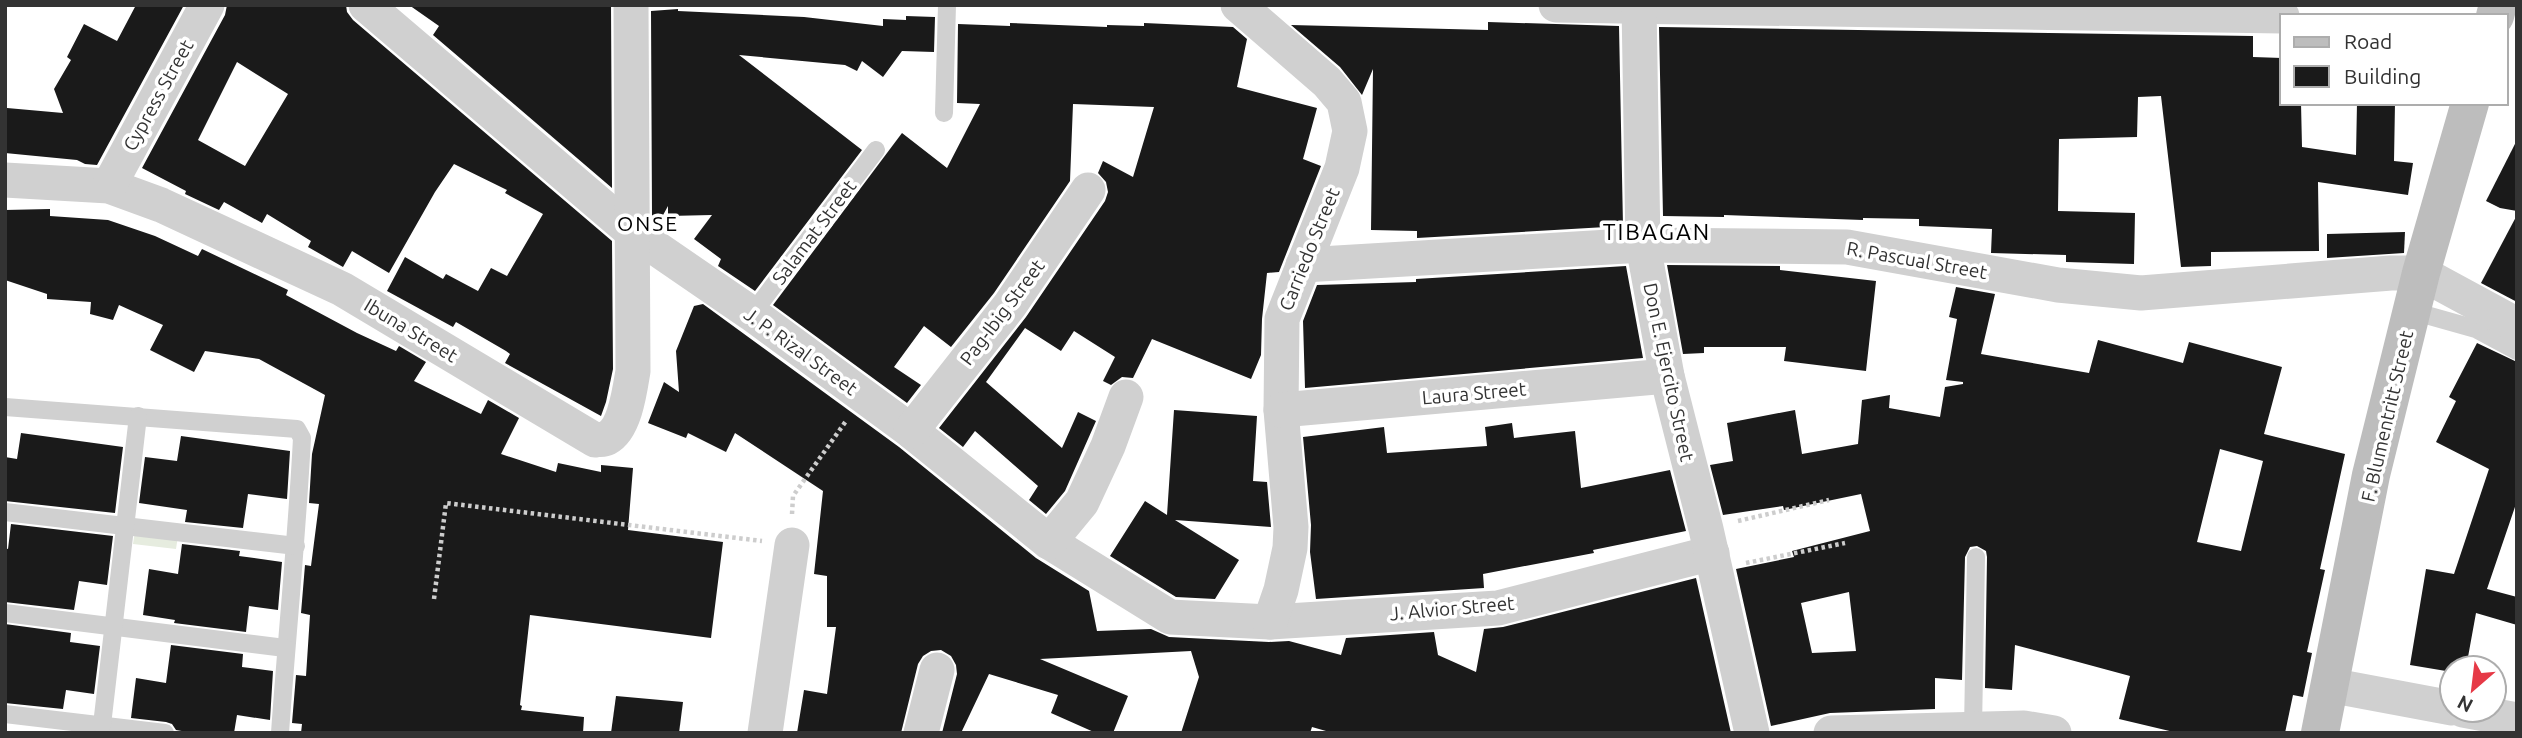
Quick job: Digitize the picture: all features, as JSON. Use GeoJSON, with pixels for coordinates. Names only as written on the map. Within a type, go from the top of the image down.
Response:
{"type":"FeatureCollection","features":[{"type":"Feature","properties":{"kind":"main road","name":"F. Blumentritt Street"},"geometry":{"type":"LineString","coordinates":[[2320,733],[2371,475],[2421,273],[2469,105]]}},
{"type":"Feature","properties":{"kind":"street","name":"Cypress Street"},"geometry":{"type":"LineString","coordinates":[[109,186],[207,5]]}},
{"type":"Feature","properties":{"kind":"street","name":"J. P. Rizal Street"},"geometry":{"type":"LineString","coordinates":[[366,5],[631,231],[752,314],[911,431],[1049,542],[1170,617],[1270,622]]}},
{"type":"Feature","properties":{"kind":"street"},"geometry":{"type":"LineString","coordinates":[[631,5],[631,231]]}},
{"type":"Feature","properties":{"kind":"street","name":"Carriedo Street"},"geometry":{"type":"LineString","coordinates":[[1238,5],[1327,82],[1344,102],[1350,131],[1342,168],[1282,318],[1281,410],[1292,527],[1281,590],[1270,622]]}},
{"type":"Feature","properties":{"kind":"street"},"geometry":{"type":"LineString","coordinates":[[1556,5],[2280,16]]}},
{"type":"Feature","properties":{"kind":"street","name":"Don E. Ejercito Street"},"geometry":{"type":"LineString","coordinates":[[1639,6],[1643,245],[1667,376],[1711,550],[1752,733]]}},
{"type":"Feature","properties":{"kind":"street","name":"Ibuna Street"},"geometry":{"type":"LineString","coordinates":[[5,180],[109,186],[161,205],[342,289],[596,440],[607,438],[616,429],[628,404],[634,372],[631,231]]}},
{"type":"Feature","properties":{"kind":"street","name":"Pag-Ibig Street"},"geometry":{"type":"LineString","coordinates":[[911,431],[1010,305],[1088,190]]}},
{"type":"Feature","properties":{"kind":"street","name":"R. Pascual Street"},"geometry":{"type":"LineString","coordinates":[[1303,265],[1643,245],[1847,247],[2058,285],[2141,293],[2390,273],[2421,273],[2517,326]]}},
{"type":"Feature","properties":{"kind":"street","name":"Laura Street"},"geometry":{"type":"LineString","coordinates":[[1281,410],[1667,376]]}},
{"type":"Feature","properties":{"kind":"street"},"geometry":{"type":"LineString","coordinates":[[1049,542],[1082,502],[1108,446],[1126,397]]}},
{"type":"Feature","properties":{"kind":"street"},"geometry":{"type":"LineString","coordinates":[[765,733],[792,545]]}},
{"type":"Feature","properties":{"kind":"street","name":"J. Alvior Street"},"geometry":{"type":"LineString","coordinates":[[1270,622],[1498,608],[1711,550]]}},
{"type":"Feature","properties":{"kind":"street"},"geometry":{"type":"LineString","coordinates":[[920,733],[937,670]]}},
{"type":"Feature","properties":{"kind":"street"},"geometry":{"type":"LineString","coordinates":[[2329,685],[2438,705]]}},
{"type":"Feature","properties":{"kind":"street"},"geometry":{"type":"LineString","coordinates":[[1837,732],[2024,728],[2054,733]]}},
{"type":"Feature","properties":{"kind":"lane"},"geometry":{"type":"LineString","coordinates":[[944,113],[947,5]]}},
{"type":"Feature","properties":{"kind":"lane","name":"Salamat Street"},"geometry":{"type":"LineString","coordinates":[[752,314],[876,150]]}},
{"type":"Feature","properties":{"kind":"lane"},"geometry":{"type":"LineString","coordinates":[[2412,311],[2476,329],[2517,351]]}},
{"type":"Feature","properties":{"kind":"lane"},"geometry":{"type":"LineString","coordinates":[[5,407],[297,429],[302,438],[296,546],[285,649],[280,733]]}},
{"type":"Feature","properties":{"kind":"lane"},"geometry":{"type":"LineString","coordinates":[[102,725],[138,416]]}},
{"type":"Feature","properties":{"kind":"lane"},"geometry":{"type":"LineString","coordinates":[[5,512],[296,546]]}},
{"type":"Feature","properties":{"kind":"lane"},"geometry":{"type":"LineString","coordinates":[[1973,729],[1976,557]]}},
{"type":"Feature","properties":{"kind":"lane"},"geometry":{"type":"LineString","coordinates":[[5,613],[285,649]]}},
{"type":"Feature","properties":{"kind":"lane"},"geometry":{"type":"LineString","coordinates":[[5,714],[165,733]]}},
{"type":"Feature","properties":{"kind":"path"},"geometry":{"type":"LineString","coordinates":[[434,599],[446,503],[792,545],[793,496],[864,397]]}},
{"type":"Feature","properties":{"kind":"path"},"geometry":{"type":"LineString","coordinates":[[1711,550],[1829,500]]}},
{"type":"Feature","properties":{"kind":"path"},"geometry":{"type":"LineString","coordinates":[[1711,550],[1845,543]]}},
{"type":"Feature","properties":{"kind":"shaded area"},"geometry":{"type":"Polygon","coordinates":[[[135,531],[178,536],[176,549],[133,544],[135,531]]]}},
{"type":"Feature","properties":{"kind":"building"},"geometry":{"type":"Polygon","coordinates":[[[136,5],[184,5],[97,165],[77,160],[5,153],[7,108],[63,113],[54,89],[71,60],[67,57],[84,24],[117,41],[136,5]]]}},
{"type":"Feature","properties":{"kind":"building"},"geometry":{"type":"Polygon","coordinates":[[[227,5],[346,5],[353,20],[612,241],[613,369],[601,416],[505,363],[510,354],[506,351],[456,322],[453,327],[387,291],[405,257],[443,279],[446,274],[478,291],[491,268],[507,276],[543,214],[505,193],[507,190],[454,164],[389,273],[352,251],[343,267],[308,247],[311,241],[267,214],[262,223],[224,202],[219,210],[185,194],[186,191],[142,168],[225,15],[227,5]],[[237,62],[198,140],[245,166],[288,94],[237,62]]]}},
{"type":"Feature","properties":{"kind":"building"},"geometry":{"type":"Polygon","coordinates":[[[409,5],[611,5],[612,188],[433,35],[439,26],[409,5]]]}},
{"type":"Feature","properties":{"kind":"building"},"geometry":{"type":"Polygon","coordinates":[[[678,9],[804,17],[883,26],[883,19],[906,20],[906,16],[935,17],[934,52],[902,51],[883,77],[862,61],[857,71],[845,65],[739,55],[862,150],[755,291],[718,266],[721,259],[694,239],[712,215],[668,216],[668,206],[662,217],[652,217],[651,11],[678,9]]]}},
{"type":"Feature","properties":{"kind":"building"},"geometry":{"type":"Polygon","coordinates":[[[1488,22],[1619,26],[1623,226],[1417,238],[1417,231],[1371,230],[1373,69],[1362,95],[1340,67],[1291,25],[1488,30],[1488,22]]]}},
{"type":"Feature","properties":{"kind":"building"},"geometry":{"type":"Polygon","coordinates":[[[1010,23],[1107,27],[1144,26],[1144,23],[1233,27],[1247,39],[1237,87],[1317,108],[1303,159],[1321,166],[1279,272],[1267,273],[1261,355],[1251,379],[1152,339],[1133,378],[1122,377],[1111,385],[1103,381],[1115,357],[1074,331],[1061,351],[1025,328],[986,382],[1062,448],[1078,412],[1096,421],[1065,491],[1046,514],[1029,500],[1038,486],[975,431],[963,447],[939,428],[1026,317],[1105,201],[1108,192],[1106,182],[1098,173],[1103,161],[1133,177],[1154,107],[1073,104],[1070,181],[994,293],[951,347],[924,326],[894,367],[921,385],[907,403],[773,305],[902,133],[947,168],[980,104],[957,103],[958,24],[1010,26],[1010,23]]]}},
{"type":"Feature","properties":{"kind":"building"},"geometry":{"type":"Polygon","coordinates":[[[1659,27],[2253,36],[2253,57],[2280,58],[2280,105],[2301,105],[2302,147],[2356,155],[2357,105],[2395,105],[2394,161],[2413,163],[2408,195],[2318,182],[2319,251],[2211,252],[2211,266],[2181,267],[2161,96],[2138,97],[2137,137],[2059,139],[2058,211],[2135,213],[2134,264],[2066,262],[2066,255],[1991,253],[1992,229],[1919,226],[1919,219],[1663,216],[1659,27]]]}},
{"type":"Feature","properties":{"kind":"building"},"geometry":{"type":"Polygon","coordinates":[[[2517,140],[2517,211],[2500,208],[2486,201],[2517,140]]]}},
{"type":"Feature","properties":{"kind":"building"},"geometry":{"type":"Polygon","coordinates":[[[50,209],[50,216],[108,220],[155,236],[198,256],[202,249],[288,290],[286,295],[357,333],[396,351],[399,346],[426,362],[414,381],[481,414],[488,400],[519,418],[501,454],[556,472],[558,463],[601,472],[601,465],[633,468],[628,530],[723,542],[711,638],[530,615],[521,710],[584,717],[583,733],[301,733],[302,724],[292,723],[296,675],[306,676],[310,615],[301,613],[305,565],[311,566],[319,504],[309,503],[312,454],[325,395],[259,359],[205,351],[194,372],[150,350],[163,325],[119,305],[113,320],[90,314],[91,302],[47,299],[47,294],[5,280],[5,210],[50,209]]]}},
{"type":"Feature","properties":{"kind":"building"},"geometry":{"type":"Polygon","coordinates":[[[2517,215],[2517,302],[2481,283],[2517,215]]]}},
{"type":"Feature","properties":{"kind":"building"},"geometry":{"type":"Polygon","coordinates":[[[2405,232],[2404,253],[2327,258],[2327,234],[2405,232]]]}},
{"type":"Feature","properties":{"kind":"building"},"geometry":{"type":"Polygon","coordinates":[[[1667,265],[1780,266],[1780,270],[1876,281],[1866,371],[1784,361],[1786,347],[1704,347],[1704,353],[1683,354],[1667,265]]]}},
{"type":"Feature","properties":{"kind":"building"},"geometry":{"type":"Polygon","coordinates":[[[1626,266],[1643,358],[1305,388],[1303,321],[1317,285],[1416,282],[1416,279],[1626,266]]]}},
{"type":"Feature","properties":{"kind":"building"},"geometry":{"type":"Polygon","coordinates":[[[1956,287],[1995,294],[1981,354],[2089,373],[2098,340],[2183,363],[2189,342],[2282,367],[2264,434],[2345,454],[2320,569],[2325,570],[2307,652],[2312,653],[2303,697],[2293,695],[2285,733],[2178,733],[2119,719],[2130,676],[2015,645],[2012,690],[1985,688],[1987,557],[1986,551],[1977,546],[1970,547],[1965,557],[1962,680],[1935,678],[1935,709],[1830,713],[1771,726],[1736,569],[1794,557],[1792,551],[1870,531],[1861,494],[1784,510],[1783,506],[1723,515],[1710,465],[1733,461],[1727,423],[1795,410],[1802,454],[1858,444],[1862,400],[1890,395],[1889,408],[1940,417],[1945,387],[1963,384],[1946,380],[1957,319],[1949,317],[1956,287]],[[2220,449],[2197,542],[2241,551],[2263,461],[2220,449]],[[1849,592],[1801,603],[1812,653],[1856,651],[1849,592]]]}},
{"type":"Feature","properties":{"kind":"building"},"geometry":{"type":"Polygon","coordinates":[[[703,304],[899,447],[1036,558],[1089,591],[1097,631],[1151,629],[1169,637],[1289,641],[1341,655],[1346,638],[1434,632],[1438,655],[1476,672],[1484,629],[1503,627],[1696,578],[1731,733],[1333,733],[1312,727],[1310,733],[1181,733],[1199,677],[1191,651],[1040,659],[1128,696],[1113,733],[1096,733],[1051,713],[1058,695],[989,674],[961,733],[942,733],[957,674],[951,656],[941,650],[931,651],[923,656],[918,664],[901,733],[797,733],[804,690],[827,694],[836,627],[827,627],[827,576],[814,574],[823,491],[735,433],[726,452],[688,433],[686,438],[648,423],[664,382],[679,392],[676,351],[694,306],[703,304]]]}},
{"type":"Feature","properties":{"kind":"building"},"geometry":{"type":"Polygon","coordinates":[[[2477,343],[2517,362],[2517,501],[2487,589],[2517,597],[2517,625],[2476,613],[2469,654],[2438,654],[2438,670],[2410,665],[2426,569],[2454,574],[2489,469],[2436,442],[2456,401],[2449,397],[2477,343]]]}},
{"type":"Feature","properties":{"kind":"building"},"geometry":{"type":"Polygon","coordinates":[[[1174,410],[1257,416],[1253,481],[1267,482],[1271,527],[1175,520],[1239,560],[1215,599],[1176,597],[1110,556],[1145,501],[1167,515],[1174,410]]]}},
{"type":"Feature","properties":{"kind":"building"},"geometry":{"type":"Polygon","coordinates":[[[1512,423],[1514,438],[1575,431],[1581,488],[1670,470],[1686,531],[1593,550],[1594,553],[1483,574],[1484,588],[1316,599],[1310,552],[1311,525],[1303,437],[1384,427],[1387,453],[1487,446],[1485,427],[1512,423]]]}},
{"type":"Feature","properties":{"kind":"building"},"geometry":{"type":"Polygon","coordinates":[[[21,433],[123,447],[115,513],[5,501],[5,457],[17,459],[21,433]]]}},
{"type":"Feature","properties":{"kind":"building"},"geometry":{"type":"Polygon","coordinates":[[[181,436],[290,451],[287,499],[248,494],[243,528],[185,522],[187,510],[139,503],[145,457],[177,461],[181,436]]]}},
{"type":"Feature","properties":{"kind":"building"},"geometry":{"type":"Polygon","coordinates":[[[11,524],[113,536],[107,585],[79,581],[74,610],[5,602],[5,548],[8,549],[11,524]]]}},
{"type":"Feature","properties":{"kind":"building"},"geometry":{"type":"Polygon","coordinates":[[[182,544],[240,551],[239,556],[282,562],[278,610],[249,606],[246,632],[174,623],[175,620],[143,615],[149,569],[178,574],[182,544]]]}},
{"type":"Feature","properties":{"kind":"building"},"geometry":{"type":"Polygon","coordinates":[[[5,624],[71,633],[70,642],[100,646],[94,694],[66,690],[63,709],[5,703],[5,624]]]}},
{"type":"Feature","properties":{"kind":"building"},"geometry":{"type":"Polygon","coordinates":[[[171,645],[243,654],[242,667],[273,671],[270,720],[237,715],[234,733],[193,733],[176,730],[172,724],[166,722],[131,718],[136,678],[166,683],[171,645]]]}},
{"type":"Feature","properties":{"kind":"building"},"geometry":{"type":"Polygon","coordinates":[[[616,696],[683,702],[679,733],[611,733],[616,696]]]}},
{"type":"Feature","properties":{"kind":"district","name":"ONSE"},"geometry":{"type":"Point","coordinates":[648,223]}},
{"type":"Feature","properties":{"kind":"district","name":"TIBAGAN"},"geometry":{"type":"Point","coordinates":[1657,231]}}]}
